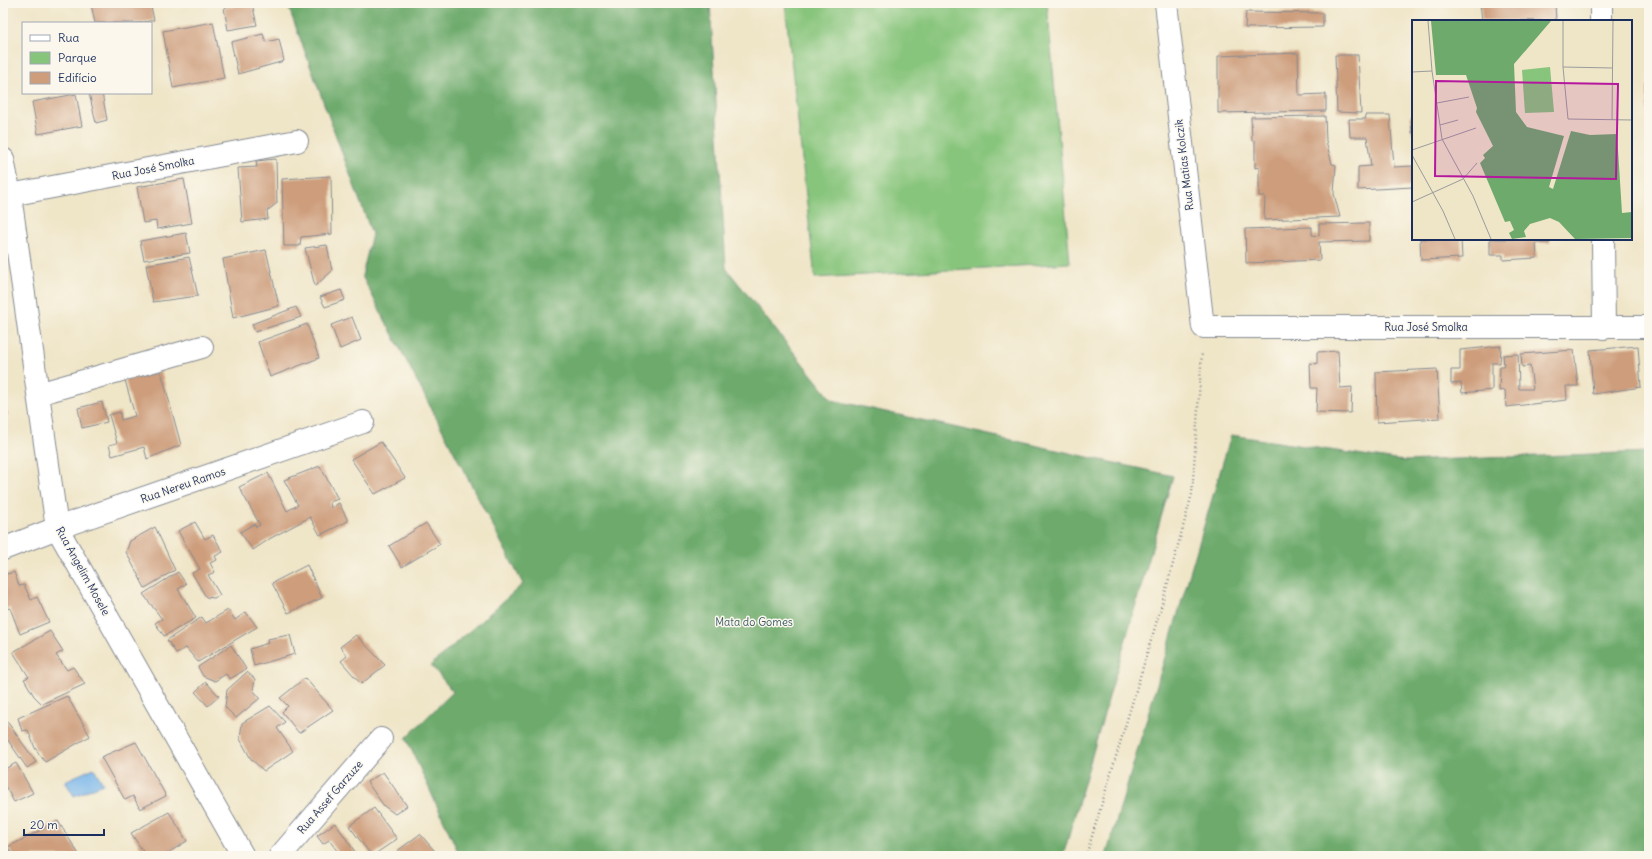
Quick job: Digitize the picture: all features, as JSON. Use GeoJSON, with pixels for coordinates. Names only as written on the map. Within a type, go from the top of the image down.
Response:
{"type":"FeatureCollection","features":[{"type":"Feature","properties":{"kind":"street","name":"Rua Matias Kolczik"},"geometry":{"type":"LineString","coordinates":[[1166,3],[1203,327]]}},
{"type":"Feature","properties":{"kind":"street"},"geometry":{"type":"LineString","coordinates":[[1601,3],[1601,20]]}},
{"type":"Feature","properties":{"kind":"street","name":"Rua José Smolka"},"geometry":{"type":"LineString","coordinates":[[10,195],[297,141]]}},
{"type":"Feature","properties":{"kind":"street","name":"Rua Angelim Mosele"},"geometry":{"type":"LineString","coordinates":[[3,159],[10,195],[57,528],[243,856]]}},
{"type":"Feature","properties":{"kind":"street"},"geometry":{"type":"LineString","coordinates":[[1603,240],[1604,328]]}},
{"type":"Feature","properties":{"kind":"street","name":"Rua José Smolka"},"geometry":{"type":"LineString","coordinates":[[1203,327],[1649,327]]}},
{"type":"Feature","properties":{"kind":"street"},"geometry":{"type":"LineString","coordinates":[[38,394],[202,347]]}},
{"type":"Feature","properties":{"kind":"street","name":"Rua Nereu Ramos"},"geometry":{"type":"LineString","coordinates":[[3,549],[57,528],[363,422]]}},
{"type":"Feature","properties":{"kind":"street","name":"Rua Assef Garzuze"},"geometry":{"type":"LineString","coordinates":[[280,856],[381,739]]}},
{"type":"Feature","properties":{"kind":"path"},"geometry":{"type":"LineString","coordinates":[[1086,856],[1162,604],[1192,494],[1203,327]]}},
{"type":"Feature","properties":{"kind":"green space","name":"Mata do Gomes"},"geometry":{"type":"Polygon","coordinates":[[[287,3],[710,3],[726,268],[832,400],[1173,476],[1063,856],[460,856],[406,738],[453,692],[431,665],[523,584],[362,276],[372,234],[287,3]]]}},
{"type":"Feature","properties":{"kind":"green space"},"geometry":{"type":"Polygon","coordinates":[[[785,3],[1047,3],[1070,263],[815,278],[785,3]]]}},
{"type":"Feature","properties":{"kind":"green space"},"geometry":{"type":"Polygon","coordinates":[[[1231,435],[1403,461],[1649,452],[1649,856],[1106,856],[1231,435]]]}},
{"type":"Feature","properties":{"kind":"water"},"geometry":{"type":"Polygon","coordinates":[[[94,768],[103,784],[74,796],[65,781],[94,768]]]}},
{"type":"Feature","properties":{"kind":"building"},"geometry":{"type":"Polygon","coordinates":[[[150,3],[154,20],[145,22],[95,22],[91,4],[150,3]]]}},
{"type":"Feature","properties":{"kind":"building"},"geometry":{"type":"Polygon","coordinates":[[[252,3],[257,25],[228,30],[224,8],[252,3]]]}},
{"type":"Feature","properties":{"kind":"building"},"geometry":{"type":"Polygon","coordinates":[[[1480,3],[1555,3],[1556,20],[1482,20],[1480,3]]]}},
{"type":"Feature","properties":{"kind":"building"},"geometry":{"type":"Polygon","coordinates":[[[1246,12],[1323,13],[1323,27],[1245,28],[1246,12]]]}},
{"type":"Feature","properties":{"kind":"building"},"geometry":{"type":"Polygon","coordinates":[[[213,22],[224,78],[173,88],[163,31],[213,22]]]}},
{"type":"Feature","properties":{"kind":"building"},"geometry":{"type":"Polygon","coordinates":[[[263,34],[266,42],[279,39],[284,61],[238,74],[231,42],[263,34]]]}},
{"type":"Feature","properties":{"kind":"building"},"geometry":{"type":"Polygon","coordinates":[[[1298,53],[1299,95],[1326,94],[1326,111],[1218,113],[1218,56],[1298,53]]]}},
{"type":"Feature","properties":{"kind":"building"},"geometry":{"type":"Polygon","coordinates":[[[1335,55],[1358,55],[1361,113],[1337,112],[1335,55]]]}},
{"type":"Feature","properties":{"kind":"building"},"geometry":{"type":"Polygon","coordinates":[[[1647,86],[1649,86],[1649,110],[1647,110],[1647,86]]]}},
{"type":"Feature","properties":{"kind":"building"},"geometry":{"type":"Polygon","coordinates":[[[76,94],[82,126],[38,134],[32,102],[76,94]]]}},
{"type":"Feature","properties":{"kind":"building"},"geometry":{"type":"Polygon","coordinates":[[[89,94],[102,94],[107,120],[96,123],[89,94]]]}},
{"type":"Feature","properties":{"kind":"building"},"geometry":{"type":"Polygon","coordinates":[[[1365,115],[1390,115],[1394,167],[1412,166],[1412,187],[1358,190],[1358,167],[1371,166],[1367,137],[1350,137],[1349,119],[1366,119],[1365,115]]]}},
{"type":"Feature","properties":{"kind":"building"},"geometry":{"type":"Polygon","coordinates":[[[1325,116],[1326,141],[1332,164],[1336,165],[1334,194],[1340,217],[1264,220],[1265,196],[1259,196],[1259,167],[1255,168],[1255,141],[1252,141],[1251,117],[1325,116]]]}},
{"type":"Feature","properties":{"kind":"building"},"geometry":{"type":"Polygon","coordinates":[[[276,159],[277,203],[267,211],[268,219],[242,222],[238,168],[257,167],[256,161],[276,159]]]}},
{"type":"Feature","properties":{"kind":"building"},"geometry":{"type":"Polygon","coordinates":[[[331,176],[332,234],[301,237],[300,246],[284,246],[282,179],[331,176]]]}},
{"type":"Feature","properties":{"kind":"building"},"geometry":{"type":"Polygon","coordinates":[[[184,179],[192,223],[157,229],[156,221],[143,223],[137,187],[184,179]]]}},
{"type":"Feature","properties":{"kind":"building"},"geometry":{"type":"Polygon","coordinates":[[[1369,223],[1369,241],[1319,242],[1320,260],[1246,263],[1245,229],[1312,227],[1312,235],[1319,236],[1319,224],[1369,223]]]}},
{"type":"Feature","properties":{"kind":"building"},"geometry":{"type":"Polygon","coordinates":[[[186,233],[190,253],[144,260],[140,241],[186,233]]]}},
{"type":"Feature","properties":{"kind":"building"},"geometry":{"type":"Polygon","coordinates":[[[1420,240],[1461,240],[1462,258],[1421,260],[1420,240]]]}},
{"type":"Feature","properties":{"kind":"building"},"geometry":{"type":"Polygon","coordinates":[[[1490,240],[1550,240],[1550,243],[1536,243],[1537,258],[1503,260],[1503,255],[1490,255],[1490,240]]]}},
{"type":"Feature","properties":{"kind":"building"},"geometry":{"type":"Polygon","coordinates":[[[327,245],[332,271],[315,286],[305,248],[327,245]]]}},
{"type":"Feature","properties":{"kind":"building"},"geometry":{"type":"Polygon","coordinates":[[[266,250],[279,306],[233,318],[223,259],[266,250]]]}},
{"type":"Feature","properties":{"kind":"building"},"geometry":{"type":"Polygon","coordinates":[[[189,257],[198,296],[153,302],[146,265],[189,257]]]}},
{"type":"Feature","properties":{"kind":"building"},"geometry":{"type":"Polygon","coordinates":[[[341,290],[345,300],[325,307],[320,297],[341,290]]]}},
{"type":"Feature","properties":{"kind":"building"},"geometry":{"type":"Polygon","coordinates":[[[296,307],[301,317],[255,332],[252,324],[296,307]]]}},
{"type":"Feature","properties":{"kind":"building"},"geometry":{"type":"Polygon","coordinates":[[[352,317],[361,340],[340,349],[331,325],[352,317]]]}},
{"type":"Feature","properties":{"kind":"building"},"geometry":{"type":"Polygon","coordinates":[[[307,324],[319,358],[270,377],[258,342],[307,324]]]}},
{"type":"Feature","properties":{"kind":"building"},"geometry":{"type":"Polygon","coordinates":[[[1501,346],[1500,363],[1492,363],[1492,390],[1462,393],[1461,383],[1451,384],[1451,370],[1460,370],[1460,350],[1501,346]]]}},
{"type":"Feature","properties":{"kind":"building"},"geometry":{"type":"Polygon","coordinates":[[[1638,346],[1641,387],[1593,394],[1590,350],[1638,346]]]}},
{"type":"Feature","properties":{"kind":"building"},"geometry":{"type":"Polygon","coordinates":[[[1574,350],[1578,386],[1566,386],[1567,400],[1506,407],[1505,390],[1499,391],[1500,366],[1504,366],[1503,355],[1518,354],[1519,389],[1533,389],[1530,366],[1522,367],[1521,354],[1574,350]]]}},
{"type":"Feature","properties":{"kind":"building"},"geometry":{"type":"Polygon","coordinates":[[[1338,351],[1340,388],[1352,387],[1351,413],[1316,412],[1317,388],[1311,388],[1310,363],[1317,364],[1317,352],[1338,351]]]}},
{"type":"Feature","properties":{"kind":"building"},"geometry":{"type":"Polygon","coordinates":[[[1437,369],[1440,418],[1377,422],[1376,372],[1437,369]]]}},
{"type":"Feature","properties":{"kind":"building"},"geometry":{"type":"Polygon","coordinates":[[[161,371],[181,445],[147,459],[144,447],[112,456],[109,445],[117,443],[109,415],[120,412],[121,420],[135,416],[125,380],[161,371]]]}},
{"type":"Feature","properties":{"kind":"building"},"geometry":{"type":"Polygon","coordinates":[[[3,398],[8,415],[3,416],[3,398]]]}},
{"type":"Feature","properties":{"kind":"building"},"geometry":{"type":"Polygon","coordinates":[[[102,402],[107,422],[82,428],[78,408],[102,402]]]}},
{"type":"Feature","properties":{"kind":"building"},"geometry":{"type":"Polygon","coordinates":[[[381,442],[405,478],[375,494],[351,459],[381,442]]]}},
{"type":"Feature","properties":{"kind":"building"},"geometry":{"type":"Polygon","coordinates":[[[320,466],[338,499],[330,502],[331,508],[339,503],[348,521],[320,535],[310,517],[271,538],[253,550],[240,532],[254,524],[256,527],[260,525],[239,487],[268,473],[287,511],[298,505],[284,480],[320,466]]]}},
{"type":"Feature","properties":{"kind":"building"},"geometry":{"type":"Polygon","coordinates":[[[195,522],[205,539],[213,535],[223,552],[215,556],[217,560],[210,563],[215,572],[208,575],[220,595],[214,598],[206,597],[192,573],[200,569],[178,531],[195,522]]]}},
{"type":"Feature","properties":{"kind":"building"},"geometry":{"type":"Polygon","coordinates":[[[426,523],[440,544],[402,567],[389,546],[426,523]]]}},
{"type":"Feature","properties":{"kind":"building"},"geometry":{"type":"Polygon","coordinates":[[[155,527],[175,570],[145,588],[126,552],[130,541],[155,527]]]}},
{"type":"Feature","properties":{"kind":"building"},"geometry":{"type":"Polygon","coordinates":[[[307,565],[322,598],[288,613],[272,583],[307,565]]]}},
{"type":"Feature","properties":{"kind":"building"},"geometry":{"type":"Polygon","coordinates":[[[14,572],[19,586],[24,585],[31,600],[37,597],[49,622],[20,634],[10,608],[3,610],[3,575],[14,572]]]}},
{"type":"Feature","properties":{"kind":"building"},"geometry":{"type":"Polygon","coordinates":[[[178,572],[186,584],[178,589],[196,618],[164,636],[155,623],[162,619],[143,594],[178,572]]]}},
{"type":"Feature","properties":{"kind":"building"},"geometry":{"type":"Polygon","coordinates":[[[228,610],[235,620],[246,612],[257,627],[198,662],[186,648],[176,653],[167,640],[202,617],[206,623],[228,610]]]}},
{"type":"Feature","properties":{"kind":"building"},"geometry":{"type":"Polygon","coordinates":[[[50,631],[63,651],[56,655],[67,670],[73,667],[85,684],[42,704],[34,696],[24,679],[29,677],[13,652],[50,631]]]}},
{"type":"Feature","properties":{"kind":"building"},"geometry":{"type":"Polygon","coordinates":[[[290,635],[295,654],[254,666],[250,649],[268,643],[267,639],[290,635]]]}},
{"type":"Feature","properties":{"kind":"building"},"geometry":{"type":"Polygon","coordinates":[[[356,635],[385,665],[361,684],[341,661],[347,656],[340,647],[356,635]]]}},
{"type":"Feature","properties":{"kind":"building"},"geometry":{"type":"Polygon","coordinates":[[[231,645],[246,669],[230,679],[226,674],[215,681],[203,676],[198,667],[231,645]]]}},
{"type":"Feature","properties":{"kind":"building"},"geometry":{"type":"Polygon","coordinates":[[[247,672],[255,679],[253,690],[260,698],[236,718],[225,707],[227,690],[247,672]]]}},
{"type":"Feature","properties":{"kind":"building"},"geometry":{"type":"Polygon","coordinates":[[[305,678],[333,710],[299,733],[282,712],[288,706],[280,698],[305,678]]]}},
{"type":"Feature","properties":{"kind":"building"},"geometry":{"type":"Polygon","coordinates":[[[206,682],[219,696],[208,706],[195,692],[206,682]]]}},
{"type":"Feature","properties":{"kind":"building"},"geometry":{"type":"Polygon","coordinates":[[[67,696],[90,736],[45,762],[35,748],[28,730],[22,731],[18,718],[67,696]]]}},
{"type":"Feature","properties":{"kind":"building"},"geometry":{"type":"Polygon","coordinates":[[[270,706],[285,722],[277,728],[293,751],[264,771],[251,759],[240,739],[242,723],[270,706]]]}},
{"type":"Feature","properties":{"kind":"building"},"geometry":{"type":"Polygon","coordinates":[[[6,720],[36,762],[27,768],[3,733],[3,721],[6,720]]]}},
{"type":"Feature","properties":{"kind":"building"},"geometry":{"type":"Polygon","coordinates":[[[136,742],[166,796],[140,809],[133,796],[125,800],[101,757],[136,742]]]}},
{"type":"Feature","properties":{"kind":"building"},"geometry":{"type":"Polygon","coordinates":[[[16,763],[33,793],[14,802],[3,782],[3,770],[16,763]]]}},
{"type":"Feature","properties":{"kind":"building"},"geometry":{"type":"Polygon","coordinates":[[[383,772],[407,806],[395,814],[384,806],[367,782],[383,772]]]}},
{"type":"Feature","properties":{"kind":"building"},"geometry":{"type":"Polygon","coordinates":[[[374,808],[397,839],[372,856],[349,826],[374,808]]]}},
{"type":"Feature","properties":{"kind":"building"},"geometry":{"type":"Polygon","coordinates":[[[169,812],[187,841],[163,856],[146,856],[131,833],[169,812]]]}},
{"type":"Feature","properties":{"kind":"building"},"geometry":{"type":"Polygon","coordinates":[[[58,821],[80,856],[13,856],[8,847],[58,821]]]}},
{"type":"Feature","properties":{"kind":"building"},"geometry":{"type":"Polygon","coordinates":[[[335,823],[358,856],[341,856],[329,840],[323,844],[317,836],[335,823]]]}},
{"type":"Feature","properties":{"kind":"building"},"geometry":{"type":"Polygon","coordinates":[[[420,834],[439,856],[399,856],[396,852],[420,834]]]}}]}
